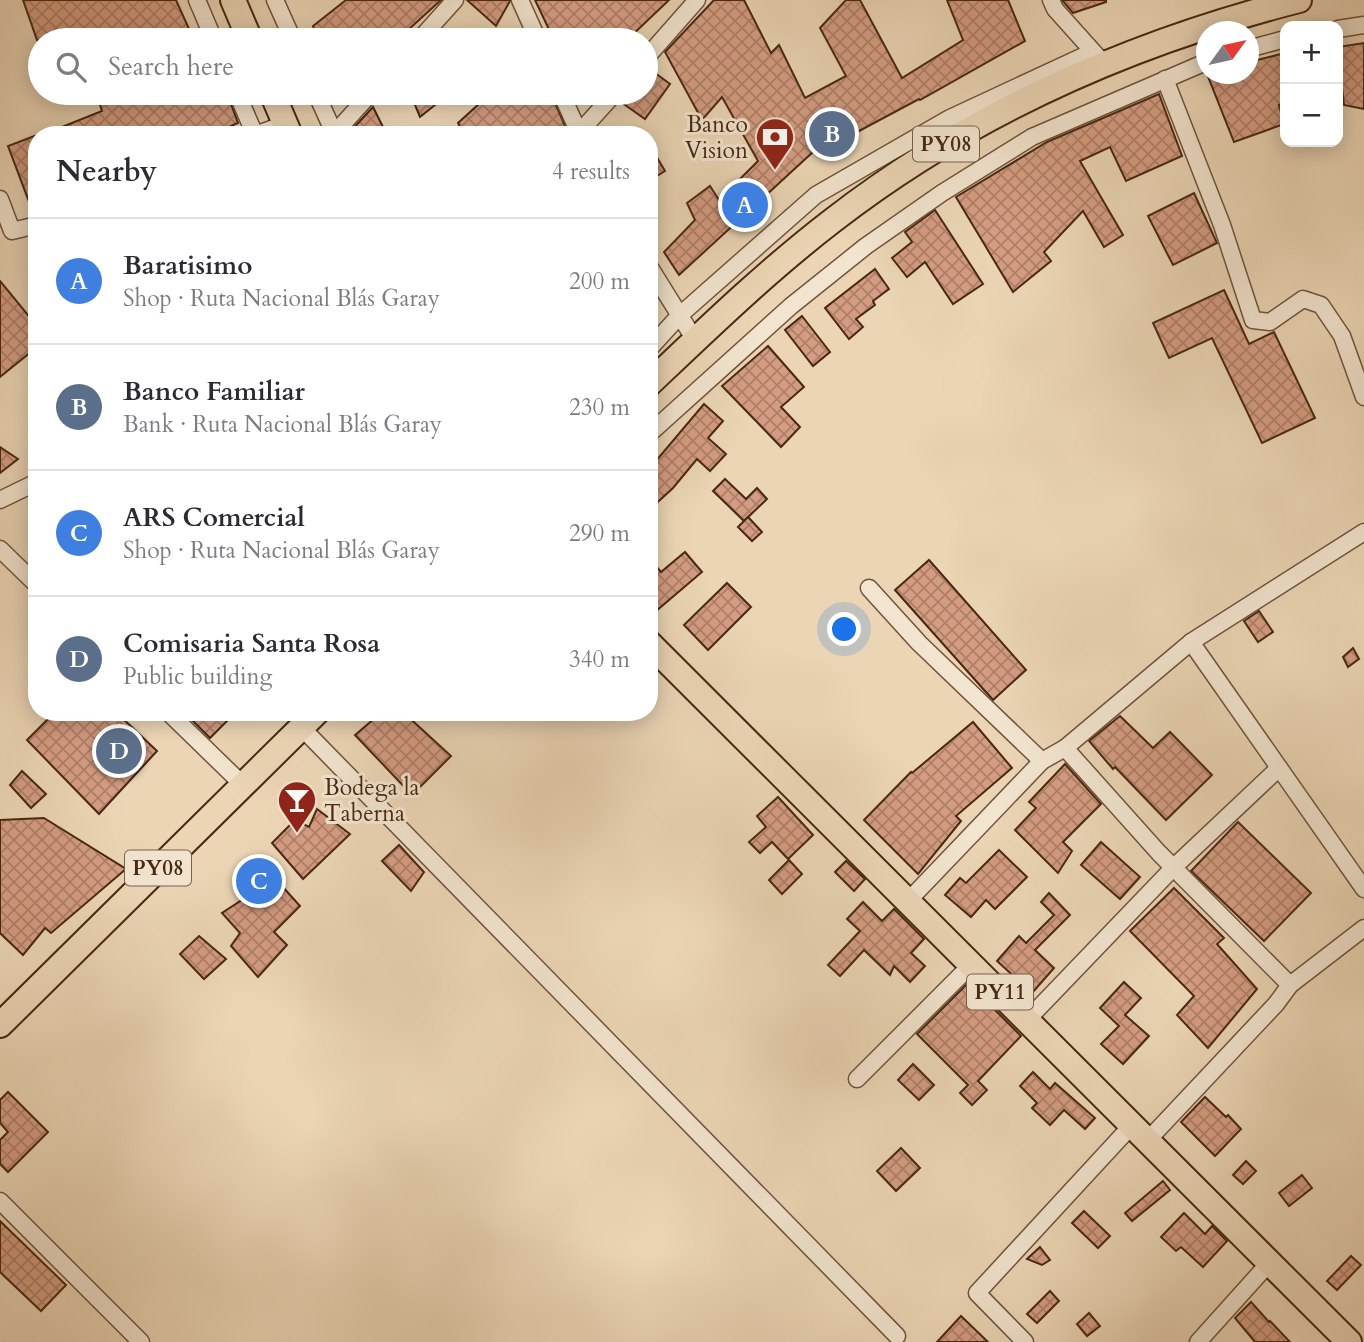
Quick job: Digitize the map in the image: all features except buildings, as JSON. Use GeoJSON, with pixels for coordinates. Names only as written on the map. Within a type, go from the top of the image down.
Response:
{"type":"FeatureCollection","features":[{"type":"Feature","properties":{"kind":"highway"},"geometry":{"type":"LineString","coordinates":[[233,0],[245,28]]}},
{"type":"Feature","properties":{"kind":"highway","name":"PY08"},"geometry":{"type":"LineString","coordinates":[[658,375],[832,221],[904,170],[965,133],[1099,57],[1299,0]]}},
{"type":"Feature","properties":{"kind":"highway"},"geometry":{"type":"LineString","coordinates":[[277,105],[287,126]]}},
{"type":"Feature","properties":{"kind":"highway","name":"PY11"},"geometry":{"type":"LineString","coordinates":[[658,652],[1349,1342]]}},
{"type":"Feature","properties":{"kind":"highway","name":"PY08"},"geometry":{"type":"LineString","coordinates":[[0,1025],[309,721]]}},
{"type":"Feature","properties":{"kind":"street"},"geometry":{"type":"LineString","coordinates":[[197,0],[209,28]]}},
{"type":"Feature","properties":{"kind":"street"},"geometry":{"type":"LineString","coordinates":[[275,0],[288,28]]}},
{"type":"Feature","properties":{"kind":"street"},"geometry":{"type":"LineString","coordinates":[[430,28],[455,0]]}},
{"type":"Feature","properties":{"kind":"street"},"geometry":{"type":"LineString","coordinates":[[520,0],[533,28]]}},
{"type":"Feature","properties":{"kind":"street"},"geometry":{"type":"LineString","coordinates":[[658,44],[697,0]]}},
{"type":"Feature","properties":{"kind":"street"},"geometry":{"type":"LineString","coordinates":[[658,339],[680,315],[816,195],[950,118],[1099,57],[1055,9],[1051,0]]}},
{"type":"Feature","properties":{"kind":"street"},"geometry":{"type":"LineString","coordinates":[[1343,28],[1364,25]]}},
{"type":"Feature","properties":{"kind":"street"},"geometry":{"type":"LineString","coordinates":[[1259,46],[1280,40]]}},
{"type":"Feature","properties":{"kind":"street"},"geometry":{"type":"LineString","coordinates":[[658,426],[791,306],[866,246],[942,192],[1032,137],[1196,66]]}},
{"type":"Feature","properties":{"kind":"street"},"geometry":{"type":"LineString","coordinates":[[1166,79],[1222,225],[1253,320],[1270,322],[1303,299],[1321,305],[1342,336],[1364,397]]}},
{"type":"Feature","properties":{"kind":"street"},"geometry":{"type":"LineString","coordinates":[[242,105],[251,126]]}},
{"type":"Feature","properties":{"kind":"street"},"geometry":{"type":"LineString","coordinates":[[321,105],[330,126]]}},
{"type":"Feature","properties":{"kind":"street"},"geometry":{"type":"LineString","coordinates":[[341,126],[360,105]]}},
{"type":"Feature","properties":{"kind":"street"},"geometry":{"type":"LineString","coordinates":[[566,105],[575,126]]}},
{"type":"Feature","properties":{"kind":"street"},"geometry":{"type":"LineString","coordinates":[[586,126],[604,105]]}},
{"type":"Feature","properties":{"kind":"street"},"geometry":{"type":"LineString","coordinates":[[0,199],[6,234],[28,228]]}},
{"type":"Feature","properties":{"kind":"street"},"geometry":{"type":"LineString","coordinates":[[658,280],[695,340]]}},
{"type":"Feature","properties":{"kind":"street"},"geometry":{"type":"LineString","coordinates":[[0,500],[28,486]]}},
{"type":"Feature","properties":{"kind":"street"},"geometry":{"type":"LineString","coordinates":[[908,901],[1042,761],[1065,748],[1191,642],[1364,532]]}},
{"type":"Feature","properties":{"kind":"street"},"geometry":{"type":"LineString","coordinates":[[0,549],[28,576]]}},
{"type":"Feature","properties":{"kind":"street"},"geometry":{"type":"LineString","coordinates":[[869,588],[919,643],[1042,761]]}},
{"type":"Feature","properties":{"kind":"street"},"geometry":{"type":"LineString","coordinates":[[1191,642],[1364,889]]}},
{"type":"Feature","properties":{"kind":"street"},"geometry":{"type":"LineString","coordinates":[[177,721],[242,784]]}},
{"type":"Feature","properties":{"kind":"street"},"geometry":{"type":"LineString","coordinates":[[311,721],[897,1336]]}},
{"type":"Feature","properties":{"kind":"street"},"geometry":{"type":"LineString","coordinates":[[1065,748],[1159,853],[1290,985]]}},
{"type":"Feature","properties":{"kind":"street"},"geometry":{"type":"LineString","coordinates":[[1028,1019],[1174,867],[1279,768]]}},
{"type":"Feature","properties":{"kind":"street"},"geometry":{"type":"LineString","coordinates":[[1025,1342],[976,1293],[1276,1004],[1290,985],[1364,928]]}},
{"type":"Feature","properties":{"kind":"street"},"geometry":{"type":"LineString","coordinates":[[857,1079],[972,964]]}},
{"type":"Feature","properties":{"kind":"street"},"geometry":{"type":"LineString","coordinates":[[0,1202],[141,1342]]}},
{"type":"Feature","properties":{"kind":"street"},"geometry":{"type":"LineString","coordinates":[[1198,1342],[1270,1262]]}},
{"type":"Feature","properties":{"kind":"place","name":"Banco Familiar"},"geometry":{"type":"Point","coordinates":[832,134]}},
{"type":"Feature","properties":{"kind":"place","name":"Banco Vision"},"geometry":{"type":"Point","coordinates":[775,171]}},
{"type":"Feature","properties":{"kind":"place","name":"Baratisimo"},"geometry":{"type":"Point","coordinates":[745,205]}},
{"type":"Feature","properties":{"kind":"place","name":"Comisaria Santa Rosa"},"geometry":{"type":"Point","coordinates":[119,751]}},
{"type":"Feature","properties":{"kind":"place","name":"Bodega la Taberna"},"geometry":{"type":"Point","coordinates":[297,834]}},
{"type":"Feature","properties":{"kind":"place","name":"ARS Comercial"},"geometry":{"type":"Point","coordinates":[259,881]}}]}
